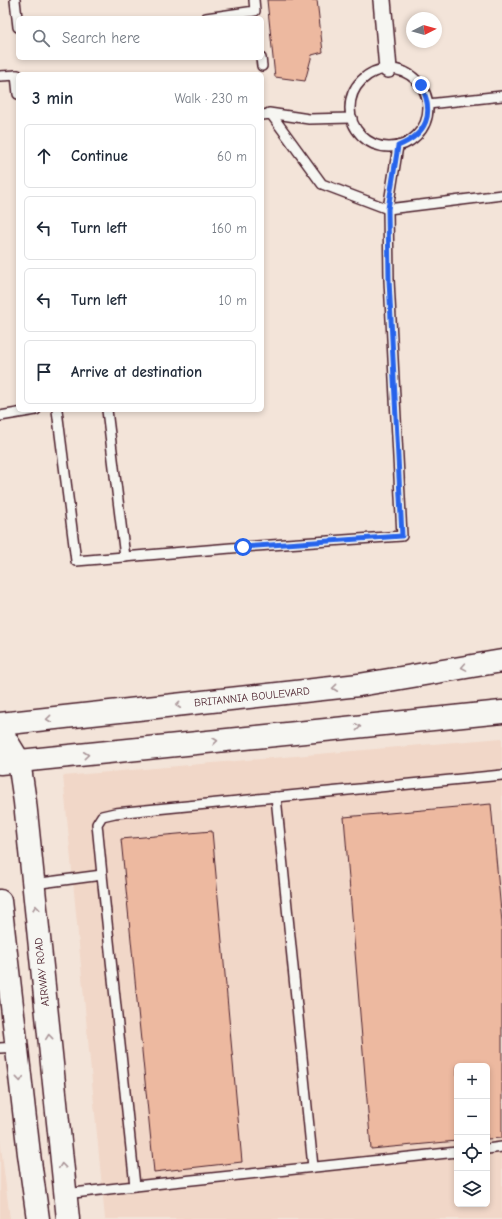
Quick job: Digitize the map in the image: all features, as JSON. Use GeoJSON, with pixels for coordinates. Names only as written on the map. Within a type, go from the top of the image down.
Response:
{"type":"FeatureCollection","features":[{"type":"Feature","properties":{"kind":"main road","name":"BRITANNIA BOULEVARD"},"geometry":{"type":"LineString","coordinates":[[0,724],[359,685],[502,661]]}},
{"type":"Feature","properties":{"kind":"main road"},"geometry":{"type":"LineString","coordinates":[[10,762],[502,712]]}},
{"type":"Feature","properties":{"kind":"main road","name":"AIRWAY ROAD"},"geometry":{"type":"LineString","coordinates":[[0,730],[10,762],[26,802],[33,884],[68,1219]]}},
{"type":"Feature","properties":{"kind":"main road"},"geometry":{"type":"LineString","coordinates":[[0,902],[8,1048],[29,1154],[38,1219]]}},
{"type":"Feature","properties":{"kind":"street"},"geometry":{"type":"LineString","coordinates":[[382,0],[388,69]]}},
{"type":"Feature","properties":{"kind":"lane"},"geometry":{"type":"LineString","coordinates":[[15,0],[17,16]]}},
{"type":"Feature","properties":{"kind":"lane"},"geometry":{"type":"LineString","coordinates":[[239,16],[255,15],[254,0]]}},
{"type":"Feature","properties":{"kind":"lane"},"geometry":{"type":"LineString","coordinates":[[388,69],[401,70],[412,76],[421,85],[427,97],[428,104],[426,122],[420,133],[410,141],[398,146],[385,147],[372,143],[362,136],[354,125],[350,113],[351,100],[356,88],[364,78],[375,71],[388,69]]}},
{"type":"Feature","properties":{"kind":"lane"},"geometry":{"type":"LineString","coordinates":[[0,76],[16,75]]}},
{"type":"Feature","properties":{"kind":"lane"},"geometry":{"type":"LineString","coordinates":[[428,104],[502,96]]}},
{"type":"Feature","properties":{"kind":"lane"},"geometry":{"type":"LineString","coordinates":[[265,113],[309,120],[352,118]]}},
{"type":"Feature","properties":{"kind":"lane"},"geometry":{"type":"LineString","coordinates":[[265,113],[322,184],[388,209],[502,195]]}},
{"type":"Feature","properties":{"kind":"lane"},"geometry":{"type":"LineString","coordinates":[[57,412],[76,561],[402,536],[389,280],[388,209],[398,146]]}},
{"type":"Feature","properties":{"kind":"lane"},"geometry":{"type":"LineString","coordinates":[[0,416],[24,412]]}},
{"type":"Feature","properties":{"kind":"lane"},"geometry":{"type":"LineString","coordinates":[[107,412],[125,557]]}},
{"type":"Feature","properties":{"kind":"lane"},"geometry":{"type":"LineString","coordinates":[[135,1186],[97,824],[102,816],[115,813],[502,775]]}},
{"type":"Feature","properties":{"kind":"lane"},"geometry":{"type":"LineString","coordinates":[[276,797],[313,1167]]}},
{"type":"Feature","properties":{"kind":"lane"},"geometry":{"type":"LineString","coordinates":[[33,884],[102,875]]}},
{"type":"Feature","properties":{"kind":"lane"},"geometry":{"type":"LineString","coordinates":[[490,1149],[502,1147]]}},
{"type":"Feature","properties":{"kind":"lane"},"geometry":{"type":"LineString","coordinates":[[65,1194],[454,1152]]}},
{"type":"Feature","properties":{"kind":"shaded area"},"geometry":{"type":"Polygon","coordinates":[[[502,738],[502,1219],[105,1219],[63,776],[502,738]]]}},
{"type":"Feature","properties":{"kind":"shaded area"},"geometry":{"type":"Polygon","coordinates":[[[0,1139],[10,1219],[0,1219],[0,1139]]]}},
{"type":"Feature","properties":{"kind":"building"},"geometry":{"type":"Polygon","coordinates":[[[267,0],[317,0],[323,52],[312,55],[305,81],[275,77],[267,0]]]}},
{"type":"Feature","properties":{"kind":"building"},"geometry":{"type":"Polygon","coordinates":[[[491,804],[502,922],[502,1138],[490,1139],[490,1063],[454,1063],[454,1141],[371,1149],[344,817],[491,804]]]}},
{"type":"Feature","properties":{"kind":"building"},"geometry":{"type":"Polygon","coordinates":[[[212,831],[242,1162],[154,1172],[121,839],[212,831]]]}},
{"type":"Feature","properties":{"kind":"route"},"geometry":{"type":"LineString","coordinates":[[243,547],[402,536],[389,280],[388,209],[398,146],[410,141],[420,133],[426,122],[428,104],[427,97],[421,85]]}}]}
